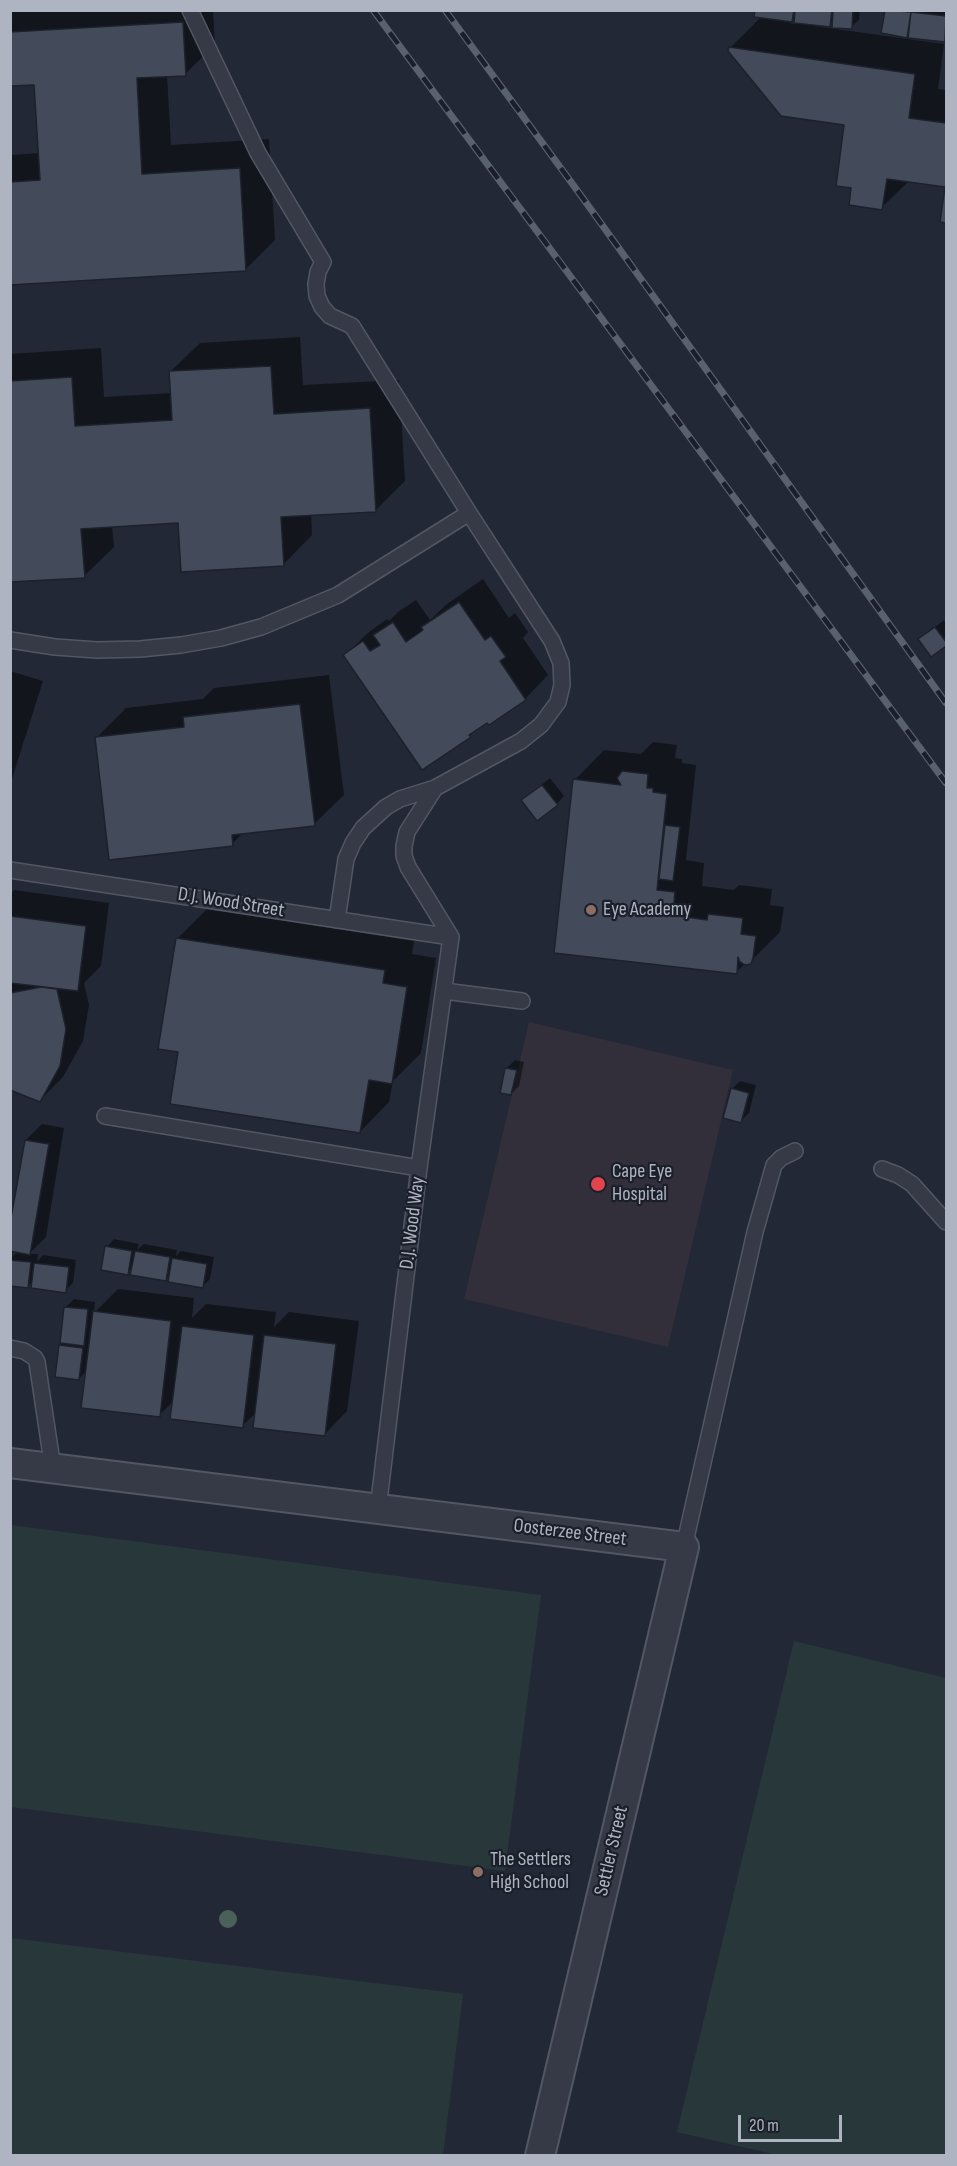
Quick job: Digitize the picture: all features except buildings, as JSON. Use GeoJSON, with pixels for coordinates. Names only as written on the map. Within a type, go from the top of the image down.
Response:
{"type":"FeatureCollection","features":[{"type":"Feature","properties":{"kind":"street","name":"Oosterzee Street"},"geometry":{"type":"LineString","coordinates":[[10,1453],[47,1468]]}},
{"type":"Feature","properties":{"kind":"street","name":"Oosterzee Street"},"geometry":{"type":"LineString","coordinates":[[10,1463],[684,1547]]}},
{"type":"Feature","properties":{"kind":"street","name":"Settler Street"},"geometry":{"type":"LineString","coordinates":[[540,2156],[684,1547]]}},
{"type":"Feature","properties":{"kind":"lane"},"geometry":{"type":"LineString","coordinates":[[190,10],[258,153],[323,262],[316,284],[317,296],[322,307],[330,316],[352,326],[468,513],[552,641],[561,663],[562,685],[558,702],[541,725],[521,741],[435,788],[393,803],[374,816],[363,828],[346,859],[337,920]]}},
{"type":"Feature","properties":{"kind":"lane"},"geometry":{"type":"LineString","coordinates":[[10,640],[55,647],[97,650],[140,649],[191,644],[261,627],[338,595],[468,513]]}},
{"type":"Feature","properties":{"kind":"lane"},"geometry":{"type":"LineString","coordinates":[[435,788],[407,832],[404,856],[408,867],[451,937]]}},
{"type":"Feature","properties":{"kind":"lane","name":"D.J. Wood Street"},"geometry":{"type":"LineString","coordinates":[[10,870],[451,937]]}},
{"type":"Feature","properties":{"kind":"lane","name":"D.J. Wood Way"},"geometry":{"type":"LineString","coordinates":[[378,1509],[419,1168],[451,937]]}},
{"type":"Feature","properties":{"kind":"lane"},"geometry":{"type":"LineString","coordinates":[[444,991],[522,1001]]}},
{"type":"Feature","properties":{"kind":"lane"},"geometry":{"type":"LineString","coordinates":[[105,1116],[419,1168]]}},
{"type":"Feature","properties":{"kind":"lane"},"geometry":{"type":"LineString","coordinates":[[684,1547],[755,1232],[774,1165],[781,1158],[795,1151]]}},
{"type":"Feature","properties":{"kind":"lane"},"geometry":{"type":"LineString","coordinates":[[882,1169],[898,1175],[912,1185],[946,1222]]}},
{"type":"Feature","properties":{"kind":"lane"},"geometry":{"type":"LineString","coordinates":[[10,1348],[24,1351],[37,1362],[47,1468]]}},
{"type":"Feature","properties":{"kind":"shaded area","name":"Cape Eye Hospital"},"geometry":{"type":"Polygon","coordinates":[[[529,1022],[733,1070],[668,1347],[464,1299],[529,1022]]]}},
{"type":"Feature","properties":{"kind":"shaded area"},"geometry":{"type":"Polygon","coordinates":[[[11,1525],[541,1595],[505,1871],[11,1807],[11,1525]]]}},
{"type":"Feature","properties":{"kind":"shaded area"},"geometry":{"type":"Polygon","coordinates":[[[794,1641],[946,1678],[946,2155],[777,2155],[677,2132],[794,1641]]]}},
{"type":"Feature","properties":{"kind":"shaded area"},"geometry":{"type":"Polygon","coordinates":[[[11,1938],[463,1994],[443,2155],[11,2155],[11,1938]]]}},
{"type":"Feature","properties":{"kind":"railway"},"geometry":{"type":"LineString","coordinates":[[373,10],[946,783]]}},
{"type":"Feature","properties":{"kind":"railway"},"geometry":{"type":"LineString","coordinates":[[445,10],[946,703]]}},
{"type":"Feature","properties":{"kind":"place","name":"Eye Academy"},"geometry":{"type":"Point","coordinates":[591,910]}},
{"type":"Feature","properties":{"kind":"place","name":"Cape Eye Hospital"},"geometry":{"type":"Point","coordinates":[598,1184]}},
{"type":"Feature","properties":{"kind":"place","name":"The Settlers High School"},"geometry":{"type":"Point","coordinates":[478,1872]}}]}
